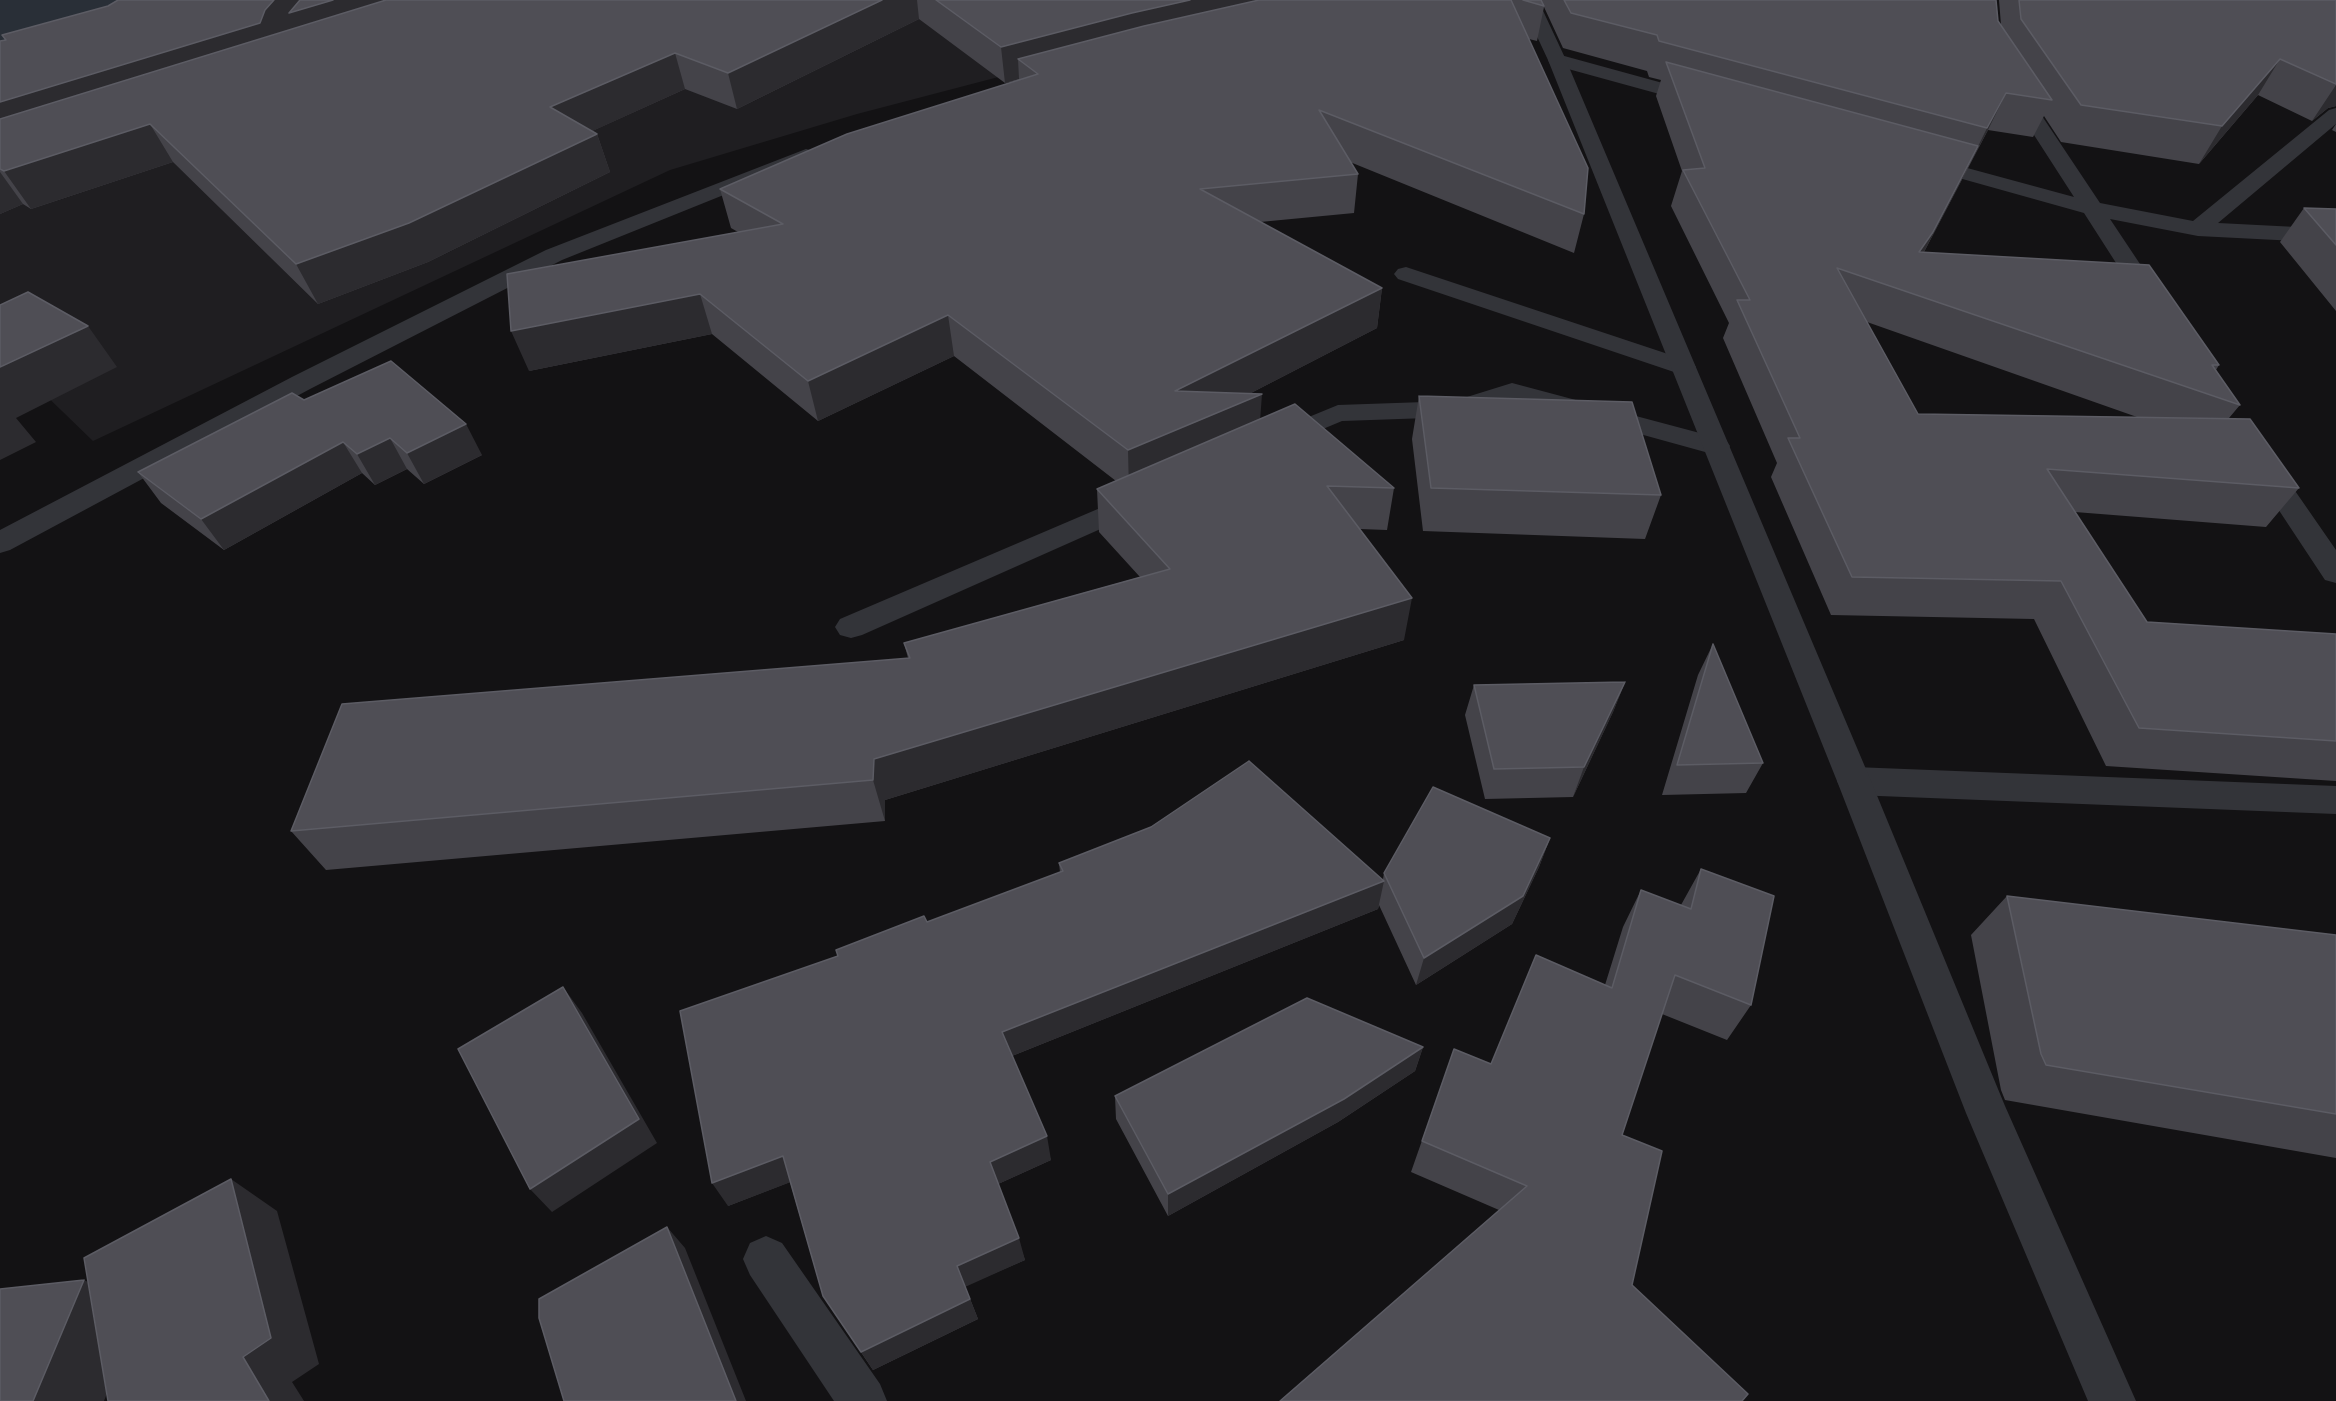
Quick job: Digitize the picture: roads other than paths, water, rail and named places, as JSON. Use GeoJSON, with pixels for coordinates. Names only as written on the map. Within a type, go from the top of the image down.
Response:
{"type":"FeatureCollection","features":[{"type":"Feature","properties":{"kind":"street"},"geometry":{"type":"LineString","coordinates":[[1529,0],[1557,60],[1854,781],[1987,1113],[2112,1401]]}},
{"type":"Feature","properties":{"kind":"street"},"geometry":{"type":"LineString","coordinates":[[1557,60],[1727,107]]}},
{"type":"Feature","properties":{"kind":"street"},"geometry":{"type":"LineString","coordinates":[[2005,74],[2163,317]]}},
{"type":"Feature","properties":{"kind":"street"},"geometry":{"type":"LineString","coordinates":[[2198,229],[2336,114]]}},
{"type":"Feature","properties":{"kind":"street"},"geometry":{"type":"LineString","coordinates":[[0,543],[300,383],[554,255],[764,170],[826,148]]}},
{"type":"Feature","properties":{"kind":"street"},"geometry":{"type":"LineString","coordinates":[[1909,158],[2090,208],[2198,229],[2336,236]]}},
{"type":"Feature","properties":{"kind":"street"},"geometry":{"type":"LineString","coordinates":[[1406,274],[1683,367]]}},
{"type":"Feature","properties":{"kind":"street"},"geometry":{"type":"LineString","coordinates":[[1252,451],[1338,413],[1456,409],[1512,390],[1716,446]]}},
{"type":"Feature","properties":{"kind":"street"},"geometry":{"type":"LineString","coordinates":[[2250,445],[2336,573]]}},
{"type":"Feature","properties":{"kind":"street"},"geometry":{"type":"LineString","coordinates":[[851,627],[1165,489]]}},
{"type":"Feature","properties":{"kind":"street"},"geometry":{"type":"LineString","coordinates":[[1854,781],[2336,800]]}},
{"type":"Feature","properties":{"kind":"street"},"geometry":{"type":"LineString","coordinates":[[766,1259],[863,1401]]}}]}
